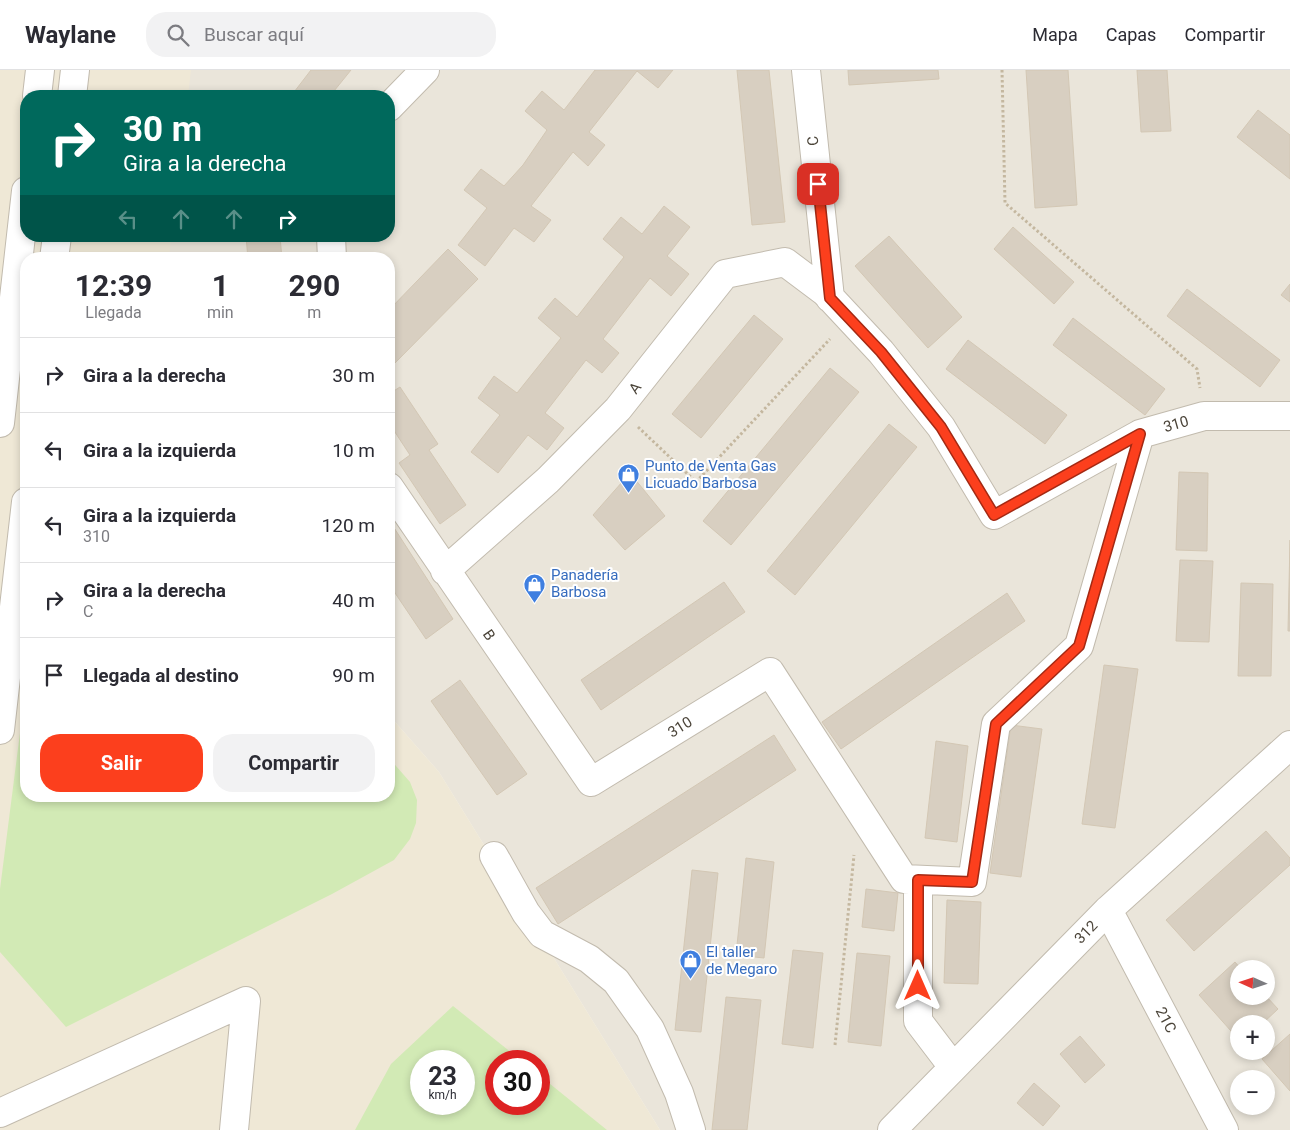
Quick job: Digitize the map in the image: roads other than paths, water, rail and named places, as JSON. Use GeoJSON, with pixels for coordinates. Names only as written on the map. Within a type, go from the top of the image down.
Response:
{"type":"FeatureCollection","features":[{"type":"Feature","properties":{"kind":"street"},"geometry":{"type":"LineString","coordinates":[[38,90],[40,70]]}},
{"type":"Feature","properties":{"kind":"street"},"geometry":{"type":"LineString","coordinates":[[72,90],[74,70]]}},
{"type":"Feature","properties":{"kind":"street"},"geometry":{"type":"LineString","coordinates":[[395,101],[425,70]]}},
{"type":"Feature","properties":{"kind":"street","name":"C"},"geometry":{"type":"LineString","coordinates":[[806,70],[830,298]]}},
{"type":"Feature","properties":{"kind":"street"},"geometry":{"type":"LineString","coordinates":[[0,423],[15,264],[20,231]]}},
{"type":"Feature","properties":{"kind":"street","name":"A"},"geometry":{"type":"LineString","coordinates":[[445,570],[548,480],[618,409],[725,274],[785,262],[825,292],[830,298]]}},
{"type":"Feature","properties":{"kind":"street","name":"310"},"geometry":{"type":"LineString","coordinates":[[830,298],[881,352],[941,427],[994,515],[1140,434],[1204,416],[1290,416]]}},
{"type":"Feature","properties":{"kind":"street"},"geometry":{"type":"LineString","coordinates":[[954,1068],[918,1021],[918,880],[972,882],[996,724],[1079,646],[1140,434]]}},
{"type":"Feature","properties":{"kind":"street","name":"B"},"geometry":{"type":"LineString","coordinates":[[395,496],[591,782]]}},
{"type":"Feature","properties":{"kind":"street"},"geometry":{"type":"LineString","coordinates":[[0,730],[20,555]]}},
{"type":"Feature","properties":{"kind":"street","name":"310"},"geometry":{"type":"LineString","coordinates":[[591,782],[770,672],[904,879],[918,880]]}},
{"type":"Feature","properties":{"kind":"street","name":"312"},"geometry":{"type":"LineString","coordinates":[[892,1130],[1108,910],[1286,758]]}},
{"type":"Feature","properties":{"kind":"street"},"geometry":{"type":"LineString","coordinates":[[494,856],[526,913],[542,934],[589,959],[616,981],[650,1029],[679,1093],[691,1130]]}},
{"type":"Feature","properties":{"kind":"street","name":"21C"},"geometry":{"type":"LineString","coordinates":[[1108,910],[1224,1130]]}},
{"type":"Feature","properties":{"kind":"street"},"geometry":{"type":"LineString","coordinates":[[0,1112],[246,1001],[234,1130]]}},
{"type":"Feature","properties":{"kind":"place","name":"Punto de Venta Gas Licuado Barbosa"},"geometry":{"type":"Point","coordinates":[629,494]}},
{"type":"Feature","properties":{"kind":"place","name":"Panadería Barbosa"},"geometry":{"type":"Point","coordinates":[535,603]}},
{"type":"Feature","properties":{"kind":"place","name":"El taller de Megaro"},"geometry":{"type":"Point","coordinates":[690,980]}}]}
